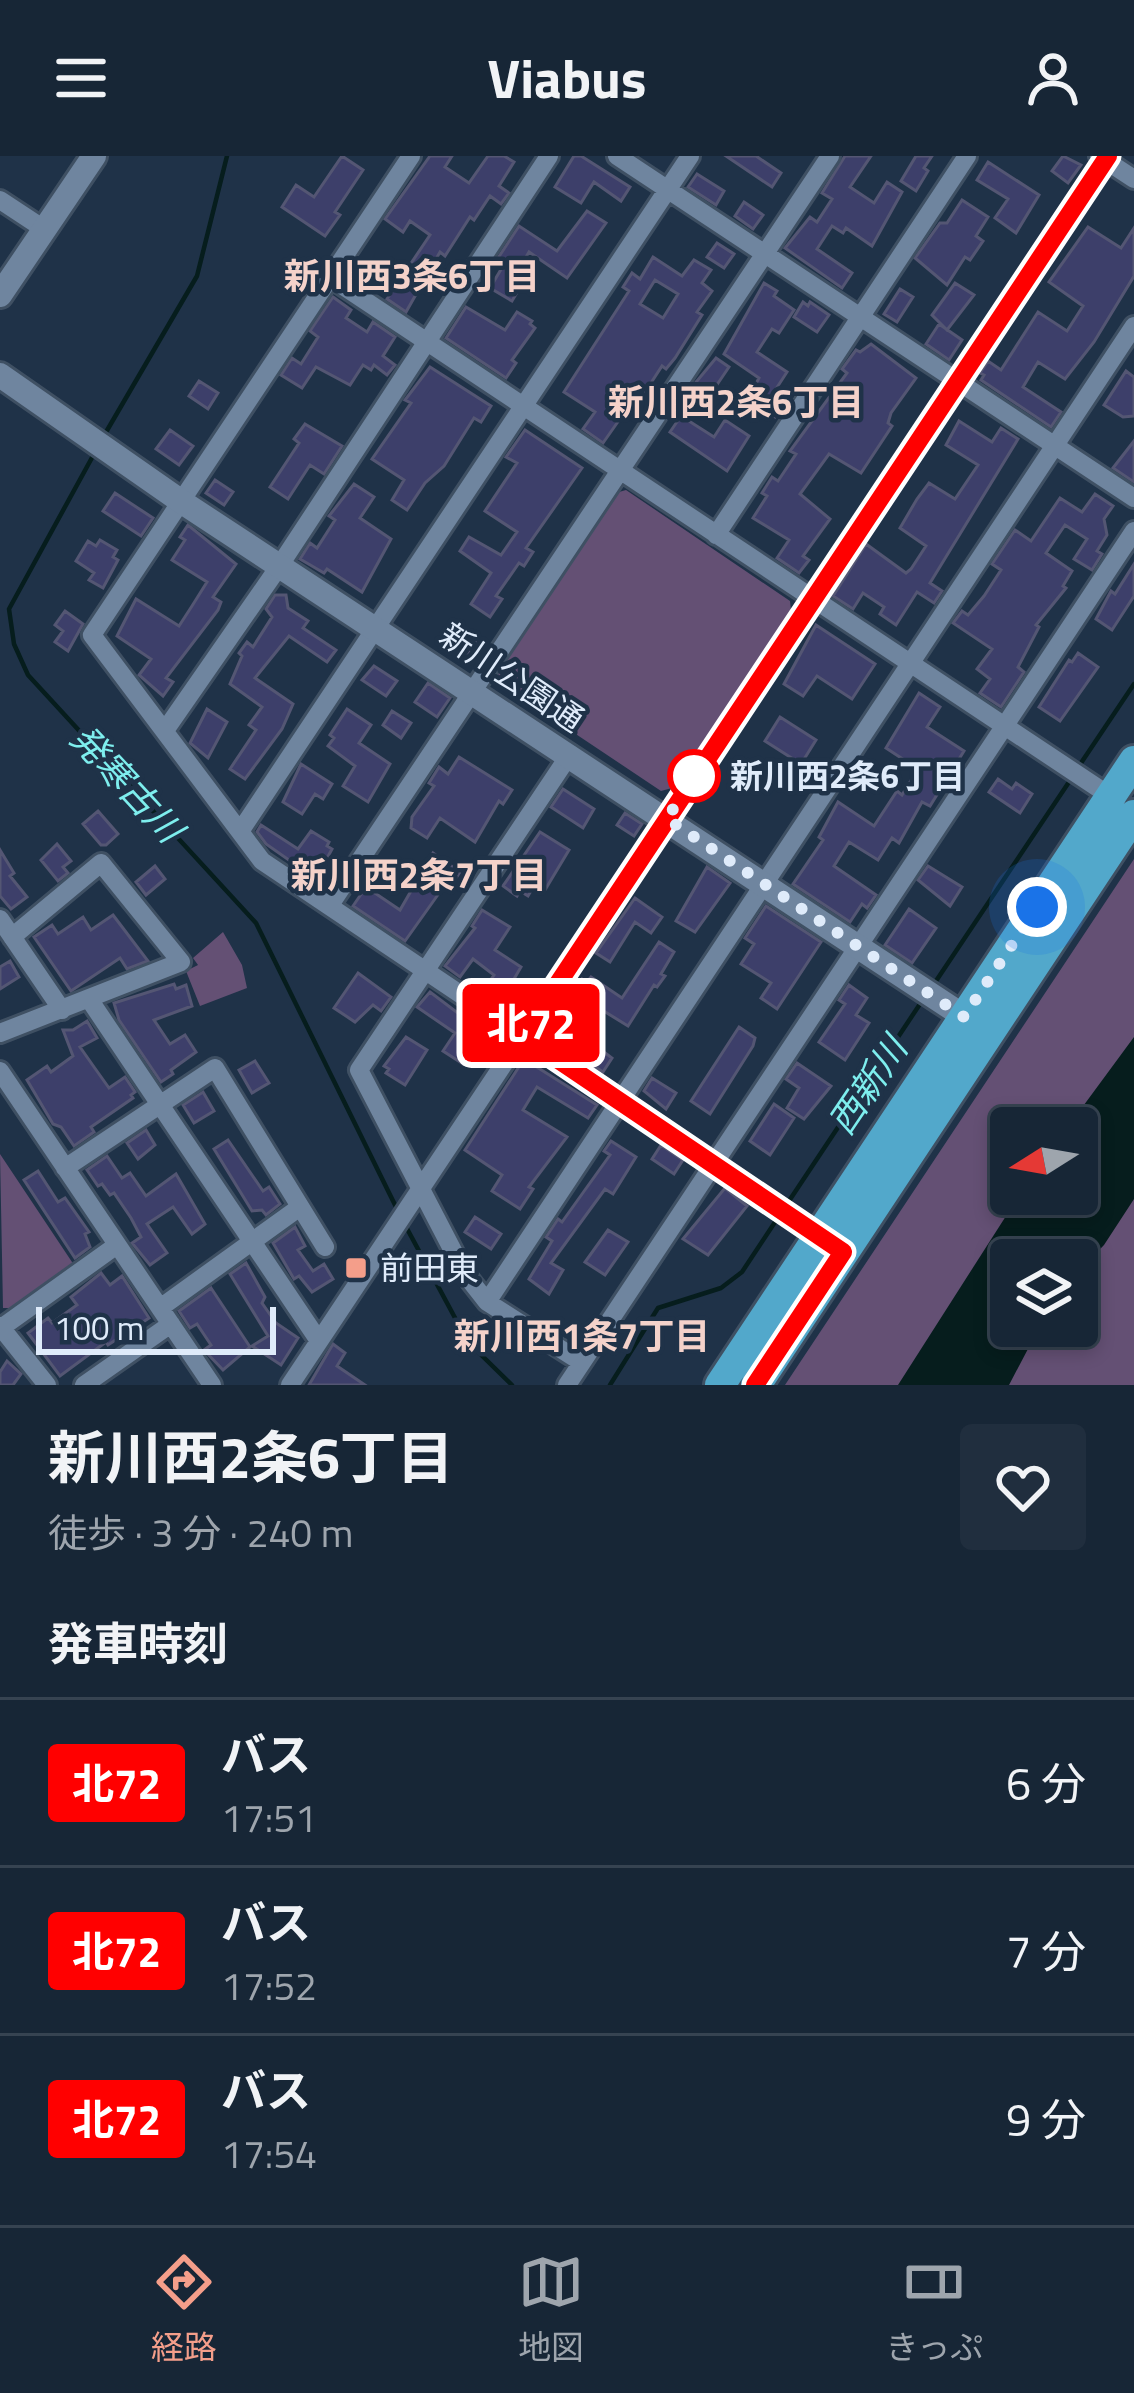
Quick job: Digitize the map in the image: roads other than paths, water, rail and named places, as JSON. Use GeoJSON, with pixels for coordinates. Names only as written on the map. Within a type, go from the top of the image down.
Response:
{"type":"FeatureCollection","features":[{"type":"Feature","properties":{"kind":"main road"},"geometry":{"type":"LineString","coordinates":[[720,1385],[820,1236],[976,1025],[1116,801],[1134,761]]}},
{"type":"Feature","properties":{"kind":"main road"},"geometry":{"type":"LineString","coordinates":[[755,1385],[820,1236]]}},
{"type":"Feature","properties":{"kind":"street"},"geometry":{"type":"LineString","coordinates":[[0,295],[94,156]]}},
{"type":"Feature","properties":{"kind":"street"},"geometry":{"type":"LineString","coordinates":[[411,156],[92,635],[262,861],[820,1236]]}},
{"type":"Feature","properties":{"kind":"street"},"geometry":{"type":"LineString","coordinates":[[166,729],[280,565],[549,156]]}},
{"type":"Feature","properties":{"kind":"street"},"geometry":{"type":"LineString","coordinates":[[617,156],[1134,498]]}},
{"type":"Feature","properties":{"kind":"street"},"geometry":{"type":"LineString","coordinates":[[241,830],[689,156]]}},
{"type":"Feature","properties":{"kind":"street"},"geometry":{"type":"LineString","coordinates":[[330,905],[830,156]]}},
{"type":"Feature","properties":{"kind":"street"},"geometry":{"type":"LineString","coordinates":[[716,535],[967,156]]}},
{"type":"Feature","properties":{"kind":"street"},"geometry":{"type":"LineString","coordinates":[[290,1385],[1104,157],[1134,179]]}},
{"type":"Feature","properties":{"kind":"street"},"geometry":{"type":"LineString","coordinates":[[0,200],[44,229]]}},
{"type":"Feature","properties":{"kind":"street"},"geometry":{"type":"LineString","coordinates":[[331,278],[1116,801]]}},
{"type":"Feature","properties":{"kind":"street"},"geometry":{"type":"LineString","coordinates":[[487,1302],[1134,326]]}},
{"type":"Feature","properties":{"kind":"street","name":"新川公園通"},"geometry":{"type":"LineString","coordinates":[[0,375],[182,502],[976,1025]]}},
{"type":"Feature","properties":{"kind":"street"},"geometry":{"type":"LineString","coordinates":[[567,1385],[1134,531]]}},
{"type":"Feature","properties":{"kind":"street"},"geometry":{"type":"LineString","coordinates":[[570,754],[359,1070],[465,1274],[487,1302],[580,1362]]}},
{"type":"Feature","properties":{"kind":"street"},"geometry":{"type":"LineString","coordinates":[[0,1034],[181,962],[100,863],[12,937]]}},
{"type":"Feature","properties":{"kind":"street"},"geometry":{"type":"LineString","coordinates":[[0,919],[62,1010]]}},
{"type":"Feature","properties":{"kind":"street"},"geometry":{"type":"LineString","coordinates":[[89,999],[319,1341]]}},
{"type":"Feature","properties":{"kind":"street"},"geometry":{"type":"LineString","coordinates":[[65,1168],[214,1068],[325,1247]]}},
{"type":"Feature","properties":{"kind":"street"},"geometry":{"type":"LineString","coordinates":[[0,1072],[212,1385]]}},
{"type":"Feature","properties":{"kind":"street"},"geometry":{"type":"LineString","coordinates":[[0,1110],[14,1091]]}},
{"type":"Feature","properties":{"kind":"street"},"geometry":{"type":"LineString","coordinates":[[84,1385],[300,1207]]}},
{"type":"Feature","properties":{"kind":"street"},"geometry":{"type":"LineString","coordinates":[[47,1385],[1,1327],[117,1245]]}},
{"type":"Feature","properties":{"kind":"waterway","name":"発寒古川"},"geometry":{"type":"LineString","coordinates":[[102,439],[197,276],[227,156]]}},
{"type":"Feature","properties":{"kind":"waterway","name":"発寒古川"},"geometry":{"type":"LineString","coordinates":[[94,454],[9,609],[14,644],[28,675],[256,923],[399,1213]]}},
{"type":"Feature","properties":{"kind":"waterway","name":"西新川"},"geometry":{"type":"LineString","coordinates":[[1077,769],[1134,684]]}},
{"type":"Feature","properties":{"kind":"waterway","name":"西新川"},"geometry":{"type":"LineString","coordinates":[[934,984],[1071,779]]}},
{"type":"Feature","properties":{"kind":"waterway","name":"西新川"},"geometry":{"type":"LineString","coordinates":[[787,1204],[924,998]]}},
{"type":"Feature","properties":{"kind":"waterway","name":"西新川"},"geometry":{"type":"LineString","coordinates":[[610,1385],[658,1308],[721,1288],[742,1272],[781,1213]]}},
{"type":"Feature","properties":{"kind":"waterway","name":"発寒古川"},"geometry":{"type":"LineString","coordinates":[[404,1223],[468,1342],[512,1385]]}},
{"type":"Feature","properties":{"kind":"place","name":"新川西2条6丁目"},"geometry":{"type":"Point","coordinates":[694,776]}},
{"type":"Feature","properties":{"kind":"place","name":"前田東"},"geometry":{"type":"Point","coordinates":[356,1268]}},
{"type":"Feature","properties":{"kind":"district","name":"新川西3条6丁目"},"geometry":{"type":"Point","coordinates":[412,275]}},
{"type":"Feature","properties":{"kind":"district","name":"新川西2条6丁目"},"geometry":{"type":"Point","coordinates":[736,401]}},
{"type":"Feature","properties":{"kind":"district","name":"新川西2条7丁目"},"geometry":{"type":"Point","coordinates":[419,874]}},
{"type":"Feature","properties":{"kind":"district","name":"新川西1条7丁目"},"geometry":{"type":"Point","coordinates":[582,1335]}}]}
